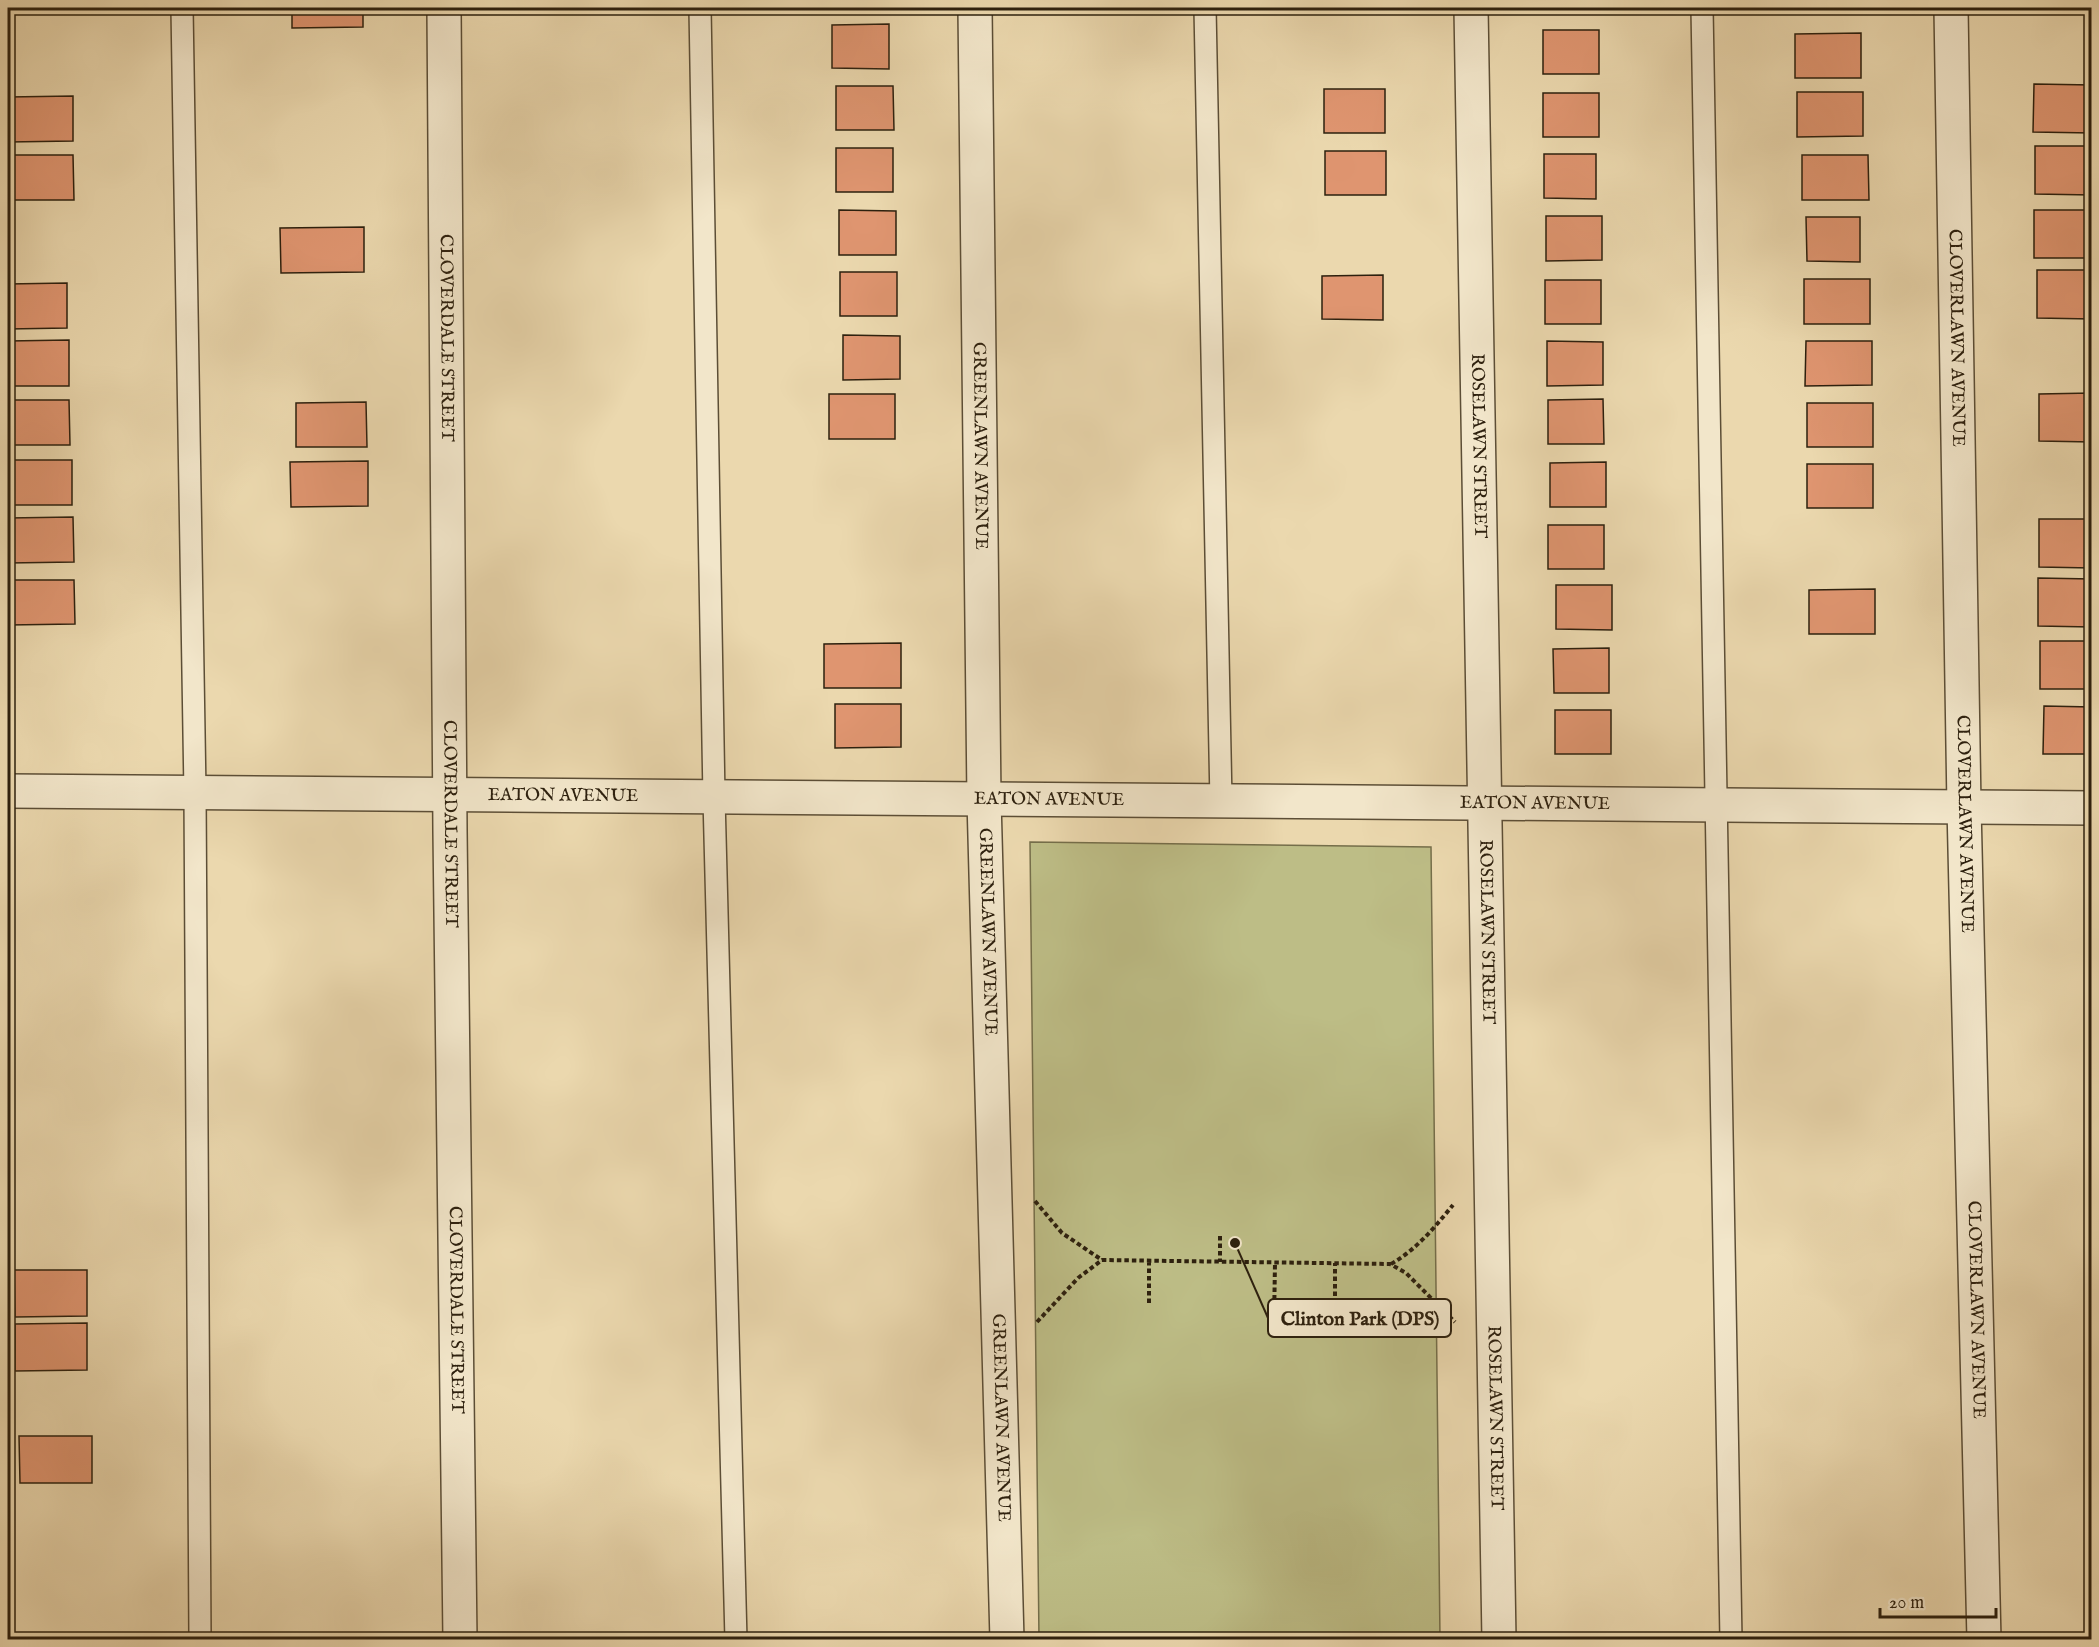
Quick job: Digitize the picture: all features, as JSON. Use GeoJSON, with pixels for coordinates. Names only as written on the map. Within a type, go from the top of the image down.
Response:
{"type":"FeatureCollection","features":[{"type":"Feature","properties":{"kind":"street","name":"CLOVERDALE STREET"},"geometry":{"type":"LineString","coordinates":[[444,8],[460,1640]]}},
{"type":"Feature","properties":{"kind":"street","name":"GREENLAWN AVENUE"},"geometry":{"type":"LineString","coordinates":[[975,8],[984,800],[1007,1640]]}},
{"type":"Feature","properties":{"kind":"street","name":"ROSELAWN STREET"},"geometry":{"type":"LineString","coordinates":[[1471,8],[1499,1640]]}},
{"type":"Feature","properties":{"kind":"street","name":"CLOVERLAWN AVENUE"},"geometry":{"type":"LineString","coordinates":[[1951,8],[1964,807],[1984,1640]]}},
{"type":"Feature","properties":{"kind":"street","name":"EATON AVENUE"},"geometry":{"type":"LineString","coordinates":[[8,791],[2091,808]]}},
{"type":"Feature","properties":{"kind":"lane"},"geometry":{"type":"LineString","coordinates":[[182,8],[195,793],[200,1640]]}},
{"type":"Feature","properties":{"kind":"lane"},"geometry":{"type":"LineString","coordinates":[[700,8],[714,798],[736,1640]]}},
{"type":"Feature","properties":{"kind":"lane"},"geometry":{"type":"LineString","coordinates":[[1204,8],[1221,802]]}},
{"type":"Feature","properties":{"kind":"lane"},"geometry":{"type":"LineString","coordinates":[[1702,8],[1714,805],[1731,1640]]}},
{"type":"Feature","properties":{"kind":"path"},"geometry":{"type":"LineString","coordinates":[[1035,1201],[1062,1233],[1102,1260],[1390,1264],[1406,1273],[1455,1322]]}},
{"type":"Feature","properties":{"kind":"path"},"geometry":{"type":"LineString","coordinates":[[1390,1264],[1409,1254],[1453,1205]]}},
{"type":"Feature","properties":{"kind":"path"},"geometry":{"type":"LineString","coordinates":[[1220,1236],[1220,1262]]}},
{"type":"Feature","properties":{"kind":"path"},"geometry":{"type":"LineString","coordinates":[[1037,1322],[1078,1278],[1102,1260]]}},
{"type":"Feature","properties":{"kind":"path"},"geometry":{"type":"LineString","coordinates":[[1149,1261],[1149,1304]]}},
{"type":"Feature","properties":{"kind":"path"},"geometry":{"type":"LineString","coordinates":[[1274,1322],[1275,1263]]}},
{"type":"Feature","properties":{"kind":"path"},"geometry":{"type":"LineString","coordinates":[[1335,1263],[1335,1296]]}},
{"type":"Feature","properties":{"kind":"green space"},"geometry":{"type":"Polygon","coordinates":[[[1030,842],[1431,847],[1440,1639],[1039,1639],[1030,842]]]}},
{"type":"Feature","properties":{"kind":"building"},"geometry":{"type":"Polygon","coordinates":[[[292,8],[363,8],[363,27],[292,28],[292,8]]]}},
{"type":"Feature","properties":{"kind":"building"},"geometry":{"type":"Polygon","coordinates":[[[1313,8],[1374,8],[1374,9],[1313,8]]]}},
{"type":"Feature","properties":{"kind":"building"},"geometry":{"type":"Polygon","coordinates":[[[1543,8],[1599,8],[1599,12],[1543,12],[1543,8]]]}},
{"type":"Feature","properties":{"kind":"building"},"geometry":{"type":"Polygon","coordinates":[[[2092,8],[2092,9],[2033,9],[2092,8]]]}},
{"type":"Feature","properties":{"kind":"building"},"geometry":{"type":"Polygon","coordinates":[[[889,24],[889,69],[832,68],[832,25],[889,24]]]}},
{"type":"Feature","properties":{"kind":"building"},"geometry":{"type":"Polygon","coordinates":[[[1543,30],[1599,30],[1599,74],[1543,74],[1543,30]]]}},
{"type":"Feature","properties":{"kind":"building"},"geometry":{"type":"Polygon","coordinates":[[[1861,33],[1861,78],[1795,78],[1795,34],[1861,33]]]}},
{"type":"Feature","properties":{"kind":"building"},"geometry":{"type":"Polygon","coordinates":[[[2034,84],[2092,85],[2092,133],[2033,132],[2034,84]]]}},
{"type":"Feature","properties":{"kind":"building"},"geometry":{"type":"Polygon","coordinates":[[[836,86],[893,86],[894,130],[836,130],[836,86]]]}},
{"type":"Feature","properties":{"kind":"building"},"geometry":{"type":"Polygon","coordinates":[[[1324,89],[1385,89],[1385,133],[1324,133],[1324,89]]]}},
{"type":"Feature","properties":{"kind":"building"},"geometry":{"type":"Polygon","coordinates":[[[1797,92],[1863,92],[1863,136],[1797,137],[1797,92]]]}},
{"type":"Feature","properties":{"kind":"building"},"geometry":{"type":"Polygon","coordinates":[[[1543,93],[1599,93],[1599,137],[1543,137],[1543,93]]]}},
{"type":"Feature","properties":{"kind":"building"},"geometry":{"type":"Polygon","coordinates":[[[73,96],[73,141],[8,142],[8,97],[73,96]]]}},
{"type":"Feature","properties":{"kind":"building"},"geometry":{"type":"Polygon","coordinates":[[[2035,146],[2092,146],[2092,195],[2035,194],[2035,146]]]}},
{"type":"Feature","properties":{"kind":"building"},"geometry":{"type":"Polygon","coordinates":[[[836,148],[893,148],[893,192],[836,192],[836,148]]]}},
{"type":"Feature","properties":{"kind":"building"},"geometry":{"type":"Polygon","coordinates":[[[1325,151],[1386,151],[1386,195],[1325,195],[1325,151]]]}},
{"type":"Feature","properties":{"kind":"building"},"geometry":{"type":"Polygon","coordinates":[[[1544,154],[1596,154],[1596,199],[1544,198],[1544,154]]]}},
{"type":"Feature","properties":{"kind":"building"},"geometry":{"type":"Polygon","coordinates":[[[8,155],[73,155],[74,200],[8,200],[8,155]]]}},
{"type":"Feature","properties":{"kind":"building"},"geometry":{"type":"Polygon","coordinates":[[[1802,155],[1868,155],[1869,200],[1802,200],[1802,155]]]}},
{"type":"Feature","properties":{"kind":"building"},"geometry":{"type":"Polygon","coordinates":[[[839,210],[896,211],[896,255],[839,255],[839,210]]]}},
{"type":"Feature","properties":{"kind":"building"},"geometry":{"type":"Polygon","coordinates":[[[2034,210],[2092,210],[2092,258],[2034,258],[2034,210]]]}},
{"type":"Feature","properties":{"kind":"building"},"geometry":{"type":"Polygon","coordinates":[[[1546,216],[1602,216],[1602,260],[1546,261],[1546,216]]]}},
{"type":"Feature","properties":{"kind":"building"},"geometry":{"type":"Polygon","coordinates":[[[1806,217],[1860,217],[1860,262],[1807,261],[1806,217]]]}},
{"type":"Feature","properties":{"kind":"building"},"geometry":{"type":"Polygon","coordinates":[[[364,227],[364,272],[281,273],[280,228],[364,227]]]}},
{"type":"Feature","properties":{"kind":"building"},"geometry":{"type":"Polygon","coordinates":[[[2037,270],[2092,270],[2092,319],[2037,318],[2037,270]]]}},
{"type":"Feature","properties":{"kind":"building"},"geometry":{"type":"Polygon","coordinates":[[[840,272],[897,272],[897,316],[840,316],[840,272]]]}},
{"type":"Feature","properties":{"kind":"building"},"geometry":{"type":"Polygon","coordinates":[[[1383,275],[1383,320],[1322,319],[1322,276],[1383,275]]]}},
{"type":"Feature","properties":{"kind":"building"},"geometry":{"type":"Polygon","coordinates":[[[1804,279],[1870,279],[1870,324],[1804,324],[1804,279]]]}},
{"type":"Feature","properties":{"kind":"building"},"geometry":{"type":"Polygon","coordinates":[[[1545,280],[1601,280],[1601,324],[1545,324],[1545,280]]]}},
{"type":"Feature","properties":{"kind":"building"},"geometry":{"type":"Polygon","coordinates":[[[67,283],[67,328],[8,329],[8,284],[67,283]]]}},
{"type":"Feature","properties":{"kind":"building"},"geometry":{"type":"Polygon","coordinates":[[[843,335],[900,336],[900,379],[843,380],[843,335]]]}},
{"type":"Feature","properties":{"kind":"building"},"geometry":{"type":"Polygon","coordinates":[[[69,340],[69,386],[8,386],[8,341],[69,340]]]}},
{"type":"Feature","properties":{"kind":"building"},"geometry":{"type":"Polygon","coordinates":[[[1547,341],[1603,342],[1603,385],[1547,386],[1547,341]]]}},
{"type":"Feature","properties":{"kind":"building"},"geometry":{"type":"Polygon","coordinates":[[[1806,341],[1872,341],[1872,385],[1805,386],[1806,341]]]}},
{"type":"Feature","properties":{"kind":"building"},"geometry":{"type":"Polygon","coordinates":[[[2092,393],[2092,442],[2039,441],[2039,394],[2092,393]]]}},
{"type":"Feature","properties":{"kind":"building"},"geometry":{"type":"Polygon","coordinates":[[[829,394],[895,394],[895,439],[829,439],[829,394]]]}},
{"type":"Feature","properties":{"kind":"building"},"geometry":{"type":"Polygon","coordinates":[[[1603,399],[1604,444],[1548,444],[1548,400],[1603,399]]]}},
{"type":"Feature","properties":{"kind":"building"},"geometry":{"type":"Polygon","coordinates":[[[8,400],[69,400],[70,445],[8,445],[8,400]]]}},
{"type":"Feature","properties":{"kind":"building"},"geometry":{"type":"Polygon","coordinates":[[[366,402],[367,447],[296,447],[296,403],[366,402]]]}},
{"type":"Feature","properties":{"kind":"building"},"geometry":{"type":"Polygon","coordinates":[[[1807,403],[1873,403],[1873,447],[1807,447],[1807,403]]]}},
{"type":"Feature","properties":{"kind":"building"},"geometry":{"type":"Polygon","coordinates":[[[8,460],[72,460],[72,505],[8,505],[8,460]]]}},
{"type":"Feature","properties":{"kind":"building"},"geometry":{"type":"Polygon","coordinates":[[[368,461],[368,506],[291,507],[290,462],[368,461]]]}},
{"type":"Feature","properties":{"kind":"building"},"geometry":{"type":"Polygon","coordinates":[[[1606,462],[1606,507],[1550,507],[1550,463],[1606,462]]]}},
{"type":"Feature","properties":{"kind":"building"},"geometry":{"type":"Polygon","coordinates":[[[1807,464],[1873,464],[1873,508],[1807,508],[1807,464]]]}},
{"type":"Feature","properties":{"kind":"building"},"geometry":{"type":"Polygon","coordinates":[[[73,517],[74,562],[8,563],[8,518],[73,517]]]}},
{"type":"Feature","properties":{"kind":"building"},"geometry":{"type":"Polygon","coordinates":[[[2039,519],[2092,519],[2092,568],[2039,567],[2039,519]]]}},
{"type":"Feature","properties":{"kind":"building"},"geometry":{"type":"Polygon","coordinates":[[[1548,525],[1604,525],[1604,569],[1548,569],[1548,525]]]}},
{"type":"Feature","properties":{"kind":"building"},"geometry":{"type":"Polygon","coordinates":[[[2038,578],[2092,579],[2092,627],[2038,626],[2038,578]]]}},
{"type":"Feature","properties":{"kind":"building"},"geometry":{"type":"Polygon","coordinates":[[[8,580],[74,580],[75,624],[8,625],[8,580]]]}},
{"type":"Feature","properties":{"kind":"building"},"geometry":{"type":"Polygon","coordinates":[[[1556,585],[1612,585],[1612,630],[1556,629],[1556,585]]]}},
{"type":"Feature","properties":{"kind":"building"},"geometry":{"type":"Polygon","coordinates":[[[1875,589],[1875,634],[1809,634],[1809,590],[1875,589]]]}},
{"type":"Feature","properties":{"kind":"building"},"geometry":{"type":"Polygon","coordinates":[[[2040,641],[2092,641],[2092,689],[2040,689],[2040,641]]]}},
{"type":"Feature","properties":{"kind":"building"},"geometry":{"type":"Polygon","coordinates":[[[901,643],[901,688],[824,688],[824,644],[901,643]]]}},
{"type":"Feature","properties":{"kind":"building"},"geometry":{"type":"Polygon","coordinates":[[[1609,648],[1609,693],[1554,693],[1553,649],[1609,648]]]}},
{"type":"Feature","properties":{"kind":"building"},"geometry":{"type":"Polygon","coordinates":[[[835,704],[901,704],[901,747],[835,748],[835,704]]]}},
{"type":"Feature","properties":{"kind":"building"},"geometry":{"type":"Polygon","coordinates":[[[2044,706],[2092,707],[2092,754],[2043,754],[2044,706]]]}},
{"type":"Feature","properties":{"kind":"building"},"geometry":{"type":"Polygon","coordinates":[[[1555,710],[1611,710],[1611,754],[1555,754],[1555,710]]]}},
{"type":"Feature","properties":{"kind":"building"},"geometry":{"type":"Polygon","coordinates":[[[14,1270],[87,1270],[87,1316],[15,1317],[14,1270]]]}},
{"type":"Feature","properties":{"kind":"building"},"geometry":{"type":"Polygon","coordinates":[[[87,1323],[87,1370],[15,1371],[15,1324],[87,1323]]]}},
{"type":"Feature","properties":{"kind":"building"},"geometry":{"type":"Polygon","coordinates":[[[19,1436],[92,1436],[92,1483],[20,1483],[19,1436]]]}},
{"type":"Feature","properties":{"kind":"place","name":"Clinton Park (DPS)"},"geometry":{"type":"Point","coordinates":[1235,1243]}}]}
